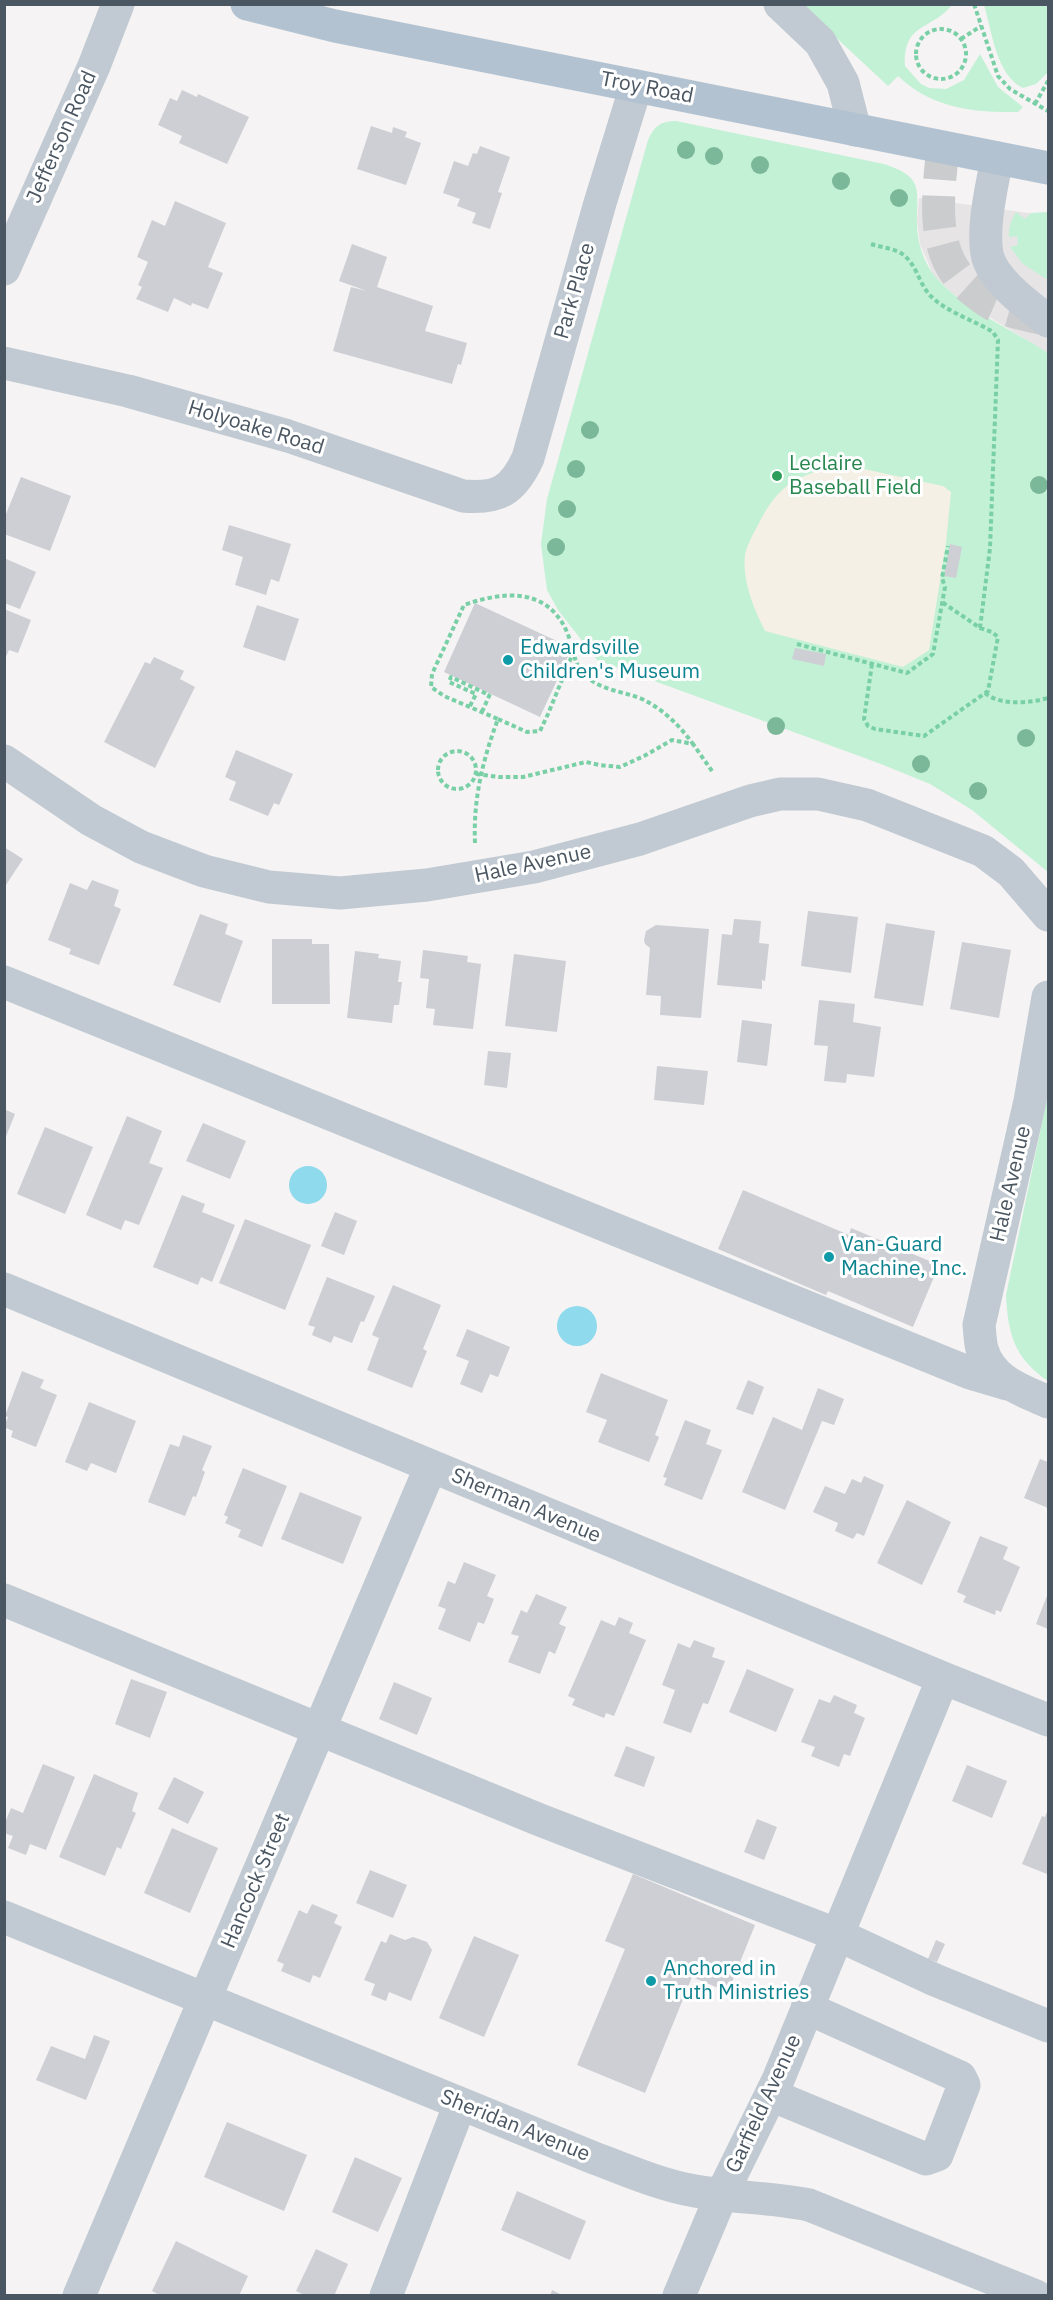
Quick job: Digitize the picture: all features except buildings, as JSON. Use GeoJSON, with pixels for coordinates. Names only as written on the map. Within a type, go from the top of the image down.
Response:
{"type":"FeatureCollection","features":[{"type":"Feature","properties":{"kind":"main road","name":"Troy Road"},"geometry":{"type":"LineString","coordinates":[[247,4],[334,26],[1048,168]]}},
{"type":"Feature","properties":{"kind":"street","name":"Jefferson Road"},"geometry":{"type":"LineString","coordinates":[[4,269],[94,66],[118,4]]}},
{"type":"Feature","properties":{"kind":"street"},"geometry":{"type":"LineString","coordinates":[[780,4],[820,42],[843,83],[855,130]]}},
{"type":"Feature","properties":{"kind":"street","name":"Park Place"},"geometry":{"type":"LineString","coordinates":[[504,491],[519,478],[528,458],[597,212],[636,86]]}},
{"type":"Feature","properties":{"kind":"street"},"geometry":{"type":"LineString","coordinates":[[997,158],[987,233],[987,256],[996,273],[1018,297],[1048,321]]}},
{"type":"Feature","properties":{"kind":"street","name":"Holyoake Road"},"geometry":{"type":"LineString","coordinates":[[4,363],[128,391],[288,436],[463,496],[484,498],[504,491]]}},
{"type":"Feature","properties":{"kind":"street","name":"Hale Avenue"},"geometry":{"type":"LineString","coordinates":[[4,762],[91,820],[141,847],[204,871],[269,887],[340,893],[427,885],[534,867],[640,839],[750,801],[780,794],[819,794],[867,805],[983,851],[1011,872],[1048,915]]}},
{"type":"Feature","properties":{"kind":"street"},"geometry":{"type":"LineString","coordinates":[[4,982],[970,1373],[1000,1376],[1048,1402]]}},
{"type":"Feature","properties":{"kind":"street","name":"Hale Avenue"},"geometry":{"type":"LineString","coordinates":[[1000,1376],[982,1350],[980,1325],[1030,1101],[1048,997]]}},
{"type":"Feature","properties":{"kind":"street","name":"Sherman Avenue"},"geometry":{"type":"LineString","coordinates":[[4,1290],[1048,1720]]}},
{"type":"Feature","properties":{"kind":"street","name":"Hancock Street"},"geometry":{"type":"LineString","coordinates":[[79,2295],[432,1466]]}},
{"type":"Feature","properties":{"kind":"street"},"geometry":{"type":"LineString","coordinates":[[4,1600],[540,1820],[838,1935],[935,1980],[1048,2026]]}},
{"type":"Feature","properties":{"kind":"street","name":"Garfield Avenue"},"geometry":{"type":"LineString","coordinates":[[679,2295],[721,2196],[771,2096],[943,1678]]}},
{"type":"Feature","properties":{"kind":"street","name":"Sheridan Avenue"},"geometry":{"type":"LineString","coordinates":[[4,1917],[594,2158],[671,2186],[721,2196],[783,2199],[809,2205],[1036,2295]]}},
{"type":"Feature","properties":{"kind":"street"},"geometry":{"type":"LineString","coordinates":[[771,2096],[926,2159],[937,2155],[964,2085],[960,2078],[807,2008]]}},
{"type":"Feature","properties":{"kind":"street"},"geometry":{"type":"LineString","coordinates":[[386,2295],[460,2104]]}},
{"type":"Feature","properties":{"kind":"path"},"geometry":{"type":"LineString","coordinates":[[974,4],[998,76],[1010,89],[1048,111]]}},
{"type":"Feature","properties":{"kind":"path"},"geometry":{"type":"LineString","coordinates":[[961,39],[981,26]]}},
{"type":"Feature","properties":{"kind":"path"},"geometry":{"type":"LineString","coordinates":[[948,29],[961,39],[966,54],[956,75],[948,79],[939,79],[923,72],[915,57],[916,48],[925,34],[932,30],[948,29]]}},
{"type":"Feature","properties":{"kind":"path"},"geometry":{"type":"LineString","coordinates":[[1035,104],[1048,81]]}},
{"type":"Feature","properties":{"kind":"path"},"geometry":{"type":"LineString","coordinates":[[871,244],[901,253],[914,266],[921,285],[930,296],[942,305],[993,332],[998,340],[990,548],[980,628]]}},
{"type":"Feature","properties":{"kind":"path"},"geometry":{"type":"LineString","coordinates":[[796,644],[907,673],[933,654],[945,587],[942,578],[948,546]]}},
{"type":"Feature","properties":{"kind":"path"},"geometry":{"type":"LineString","coordinates":[[573,652],[540,731],[527,732],[444,696],[431,687],[432,674],[464,605],[495,595],[521,595],[536,599],[557,617],[566,630],[573,652],[575,664],[587,677],[601,687],[642,699],[681,728],[712,771]]}},
{"type":"Feature","properties":{"kind":"path"},"geometry":{"type":"LineString","coordinates":[[872,664],[864,719],[868,726],[875,729],[924,736],[988,691],[999,640],[996,634],[980,628],[942,602]]}},
{"type":"Feature","properties":{"kind":"path"},"geometry":{"type":"LineString","coordinates":[[470,706],[476,694],[449,682],[451,677],[490,694],[482,711]]}},
{"type":"Feature","properties":{"kind":"path"},"geometry":{"type":"LineString","coordinates":[[985,693],[992,699],[1016,701],[1048,698]]}},
{"type":"Feature","properties":{"kind":"path"},"geometry":{"type":"LineString","coordinates":[[475,843],[478,774],[498,719]]}},
{"type":"Feature","properties":{"kind":"path"},"geometry":{"type":"LineString","coordinates":[[478,774],[523,777],[586,762],[620,767],[672,740],[693,744]]}},
{"type":"Feature","properties":{"kind":"path"},"geometry":{"type":"LineString","coordinates":[[459,751],[470,756],[478,774],[464,788],[451,789],[441,781],[437,769],[442,757],[447,753],[459,751]]}},
{"type":"Feature","properties":{"kind":"shaded area"},"geometry":{"type":"Polygon","coordinates":[[[919,198],[1043,215],[1048,219],[1048,353],[958,298],[934,277],[920,244],[917,221],[919,198]]]}},
{"type":"Feature","properties":{"kind":"green space"},"geometry":{"type":"Polygon","coordinates":[[[801,5],[952,5],[913,34],[906,52],[905,66],[921,84],[929,88],[946,89],[964,80],[980,54],[998,87],[1023,107],[1018,112],[1002,112],[954,106],[925,95],[898,76],[888,86],[801,5]]]}},
{"type":"Feature","properties":{"kind":"green space"},"geometry":{"type":"Polygon","coordinates":[[[984,5],[1048,5],[1048,72],[1036,84],[1023,88],[1007,73],[996,51],[984,5]]]}},
{"type":"Feature","properties":{"kind":"green space"},"geometry":{"type":"Polygon","coordinates":[[[676,121],[884,164],[906,174],[916,186],[917,229],[920,245],[927,264],[936,277],[964,302],[1048,353],[1048,872],[972,810],[930,784],[597,660],[558,610],[547,590],[541,544],[547,499],[648,140],[658,126],[676,121]]]}},
{"type":"Feature","properties":{"kind":"green space"},"geometry":{"type":"Polygon","coordinates":[[[1016,212],[1025,219],[1031,213],[1048,212],[1048,280],[1023,264],[1010,247],[1018,245],[1017,236],[1009,237],[1016,212]]]}},
{"type":"Feature","properties":{"kind":"green space"},"geometry":{"type":"Polygon","coordinates":[[[1048,1094],[1048,1381],[1027,1363],[1015,1344],[1011,1333],[1006,1295],[1048,1094]]]}},
{"type":"Feature","properties":{"kind":"sand"},"geometry":{"type":"Polygon","coordinates":[[[837,468],[859,468],[943,486],[951,492],[946,543],[929,650],[903,667],[765,631],[750,594],[745,575],[745,555],[752,536],[772,501],[789,484],[799,478],[837,468]]]}},
{"type":"Feature","properties":{"kind":"water"},"geometry":{"type":"Polygon","coordinates":[[[308,1166],[315,1167],[321,1172],[326,1178],[326,1192],[321,1198],[315,1203],[308,1204],[301,1203],[295,1198],[290,1192],[289,1185],[290,1178],[295,1172],[301,1167],[308,1166]]]}},
{"type":"Feature","properties":{"kind":"water"},"geometry":{"type":"Polygon","coordinates":[[[577,1306],[585,1307],[591,1312],[596,1318],[596,1334],[591,1340],[585,1345],[577,1346],[569,1345],[563,1340],[558,1334],[557,1326],[558,1318],[563,1312],[569,1307],[577,1306]]]}},
{"type":"Feature","properties":{"kind":"tunnel"},"geometry":{"type":"LineString","coordinates":[[943,147],[939,186],[939,226],[949,262],[960,278],[994,305],[1047,320]]}},
{"type":"Feature","properties":{"kind":"place","name":"Leclaire Baseball Field"},"geometry":{"type":"Point","coordinates":[777,476]}},
{"type":"Feature","properties":{"kind":"place","name":"Edwardsville Children's Museum"},"geometry":{"type":"Point","coordinates":[508,660]}},
{"type":"Feature","properties":{"kind":"place","name":"Van-Guard Machine, Inc."},"geometry":{"type":"Point","coordinates":[829,1257]}},
{"type":"Feature","properties":{"kind":"place","name":"Anchored in Truth Ministries"},"geometry":{"type":"Point","coordinates":[651,1981]}}]}
